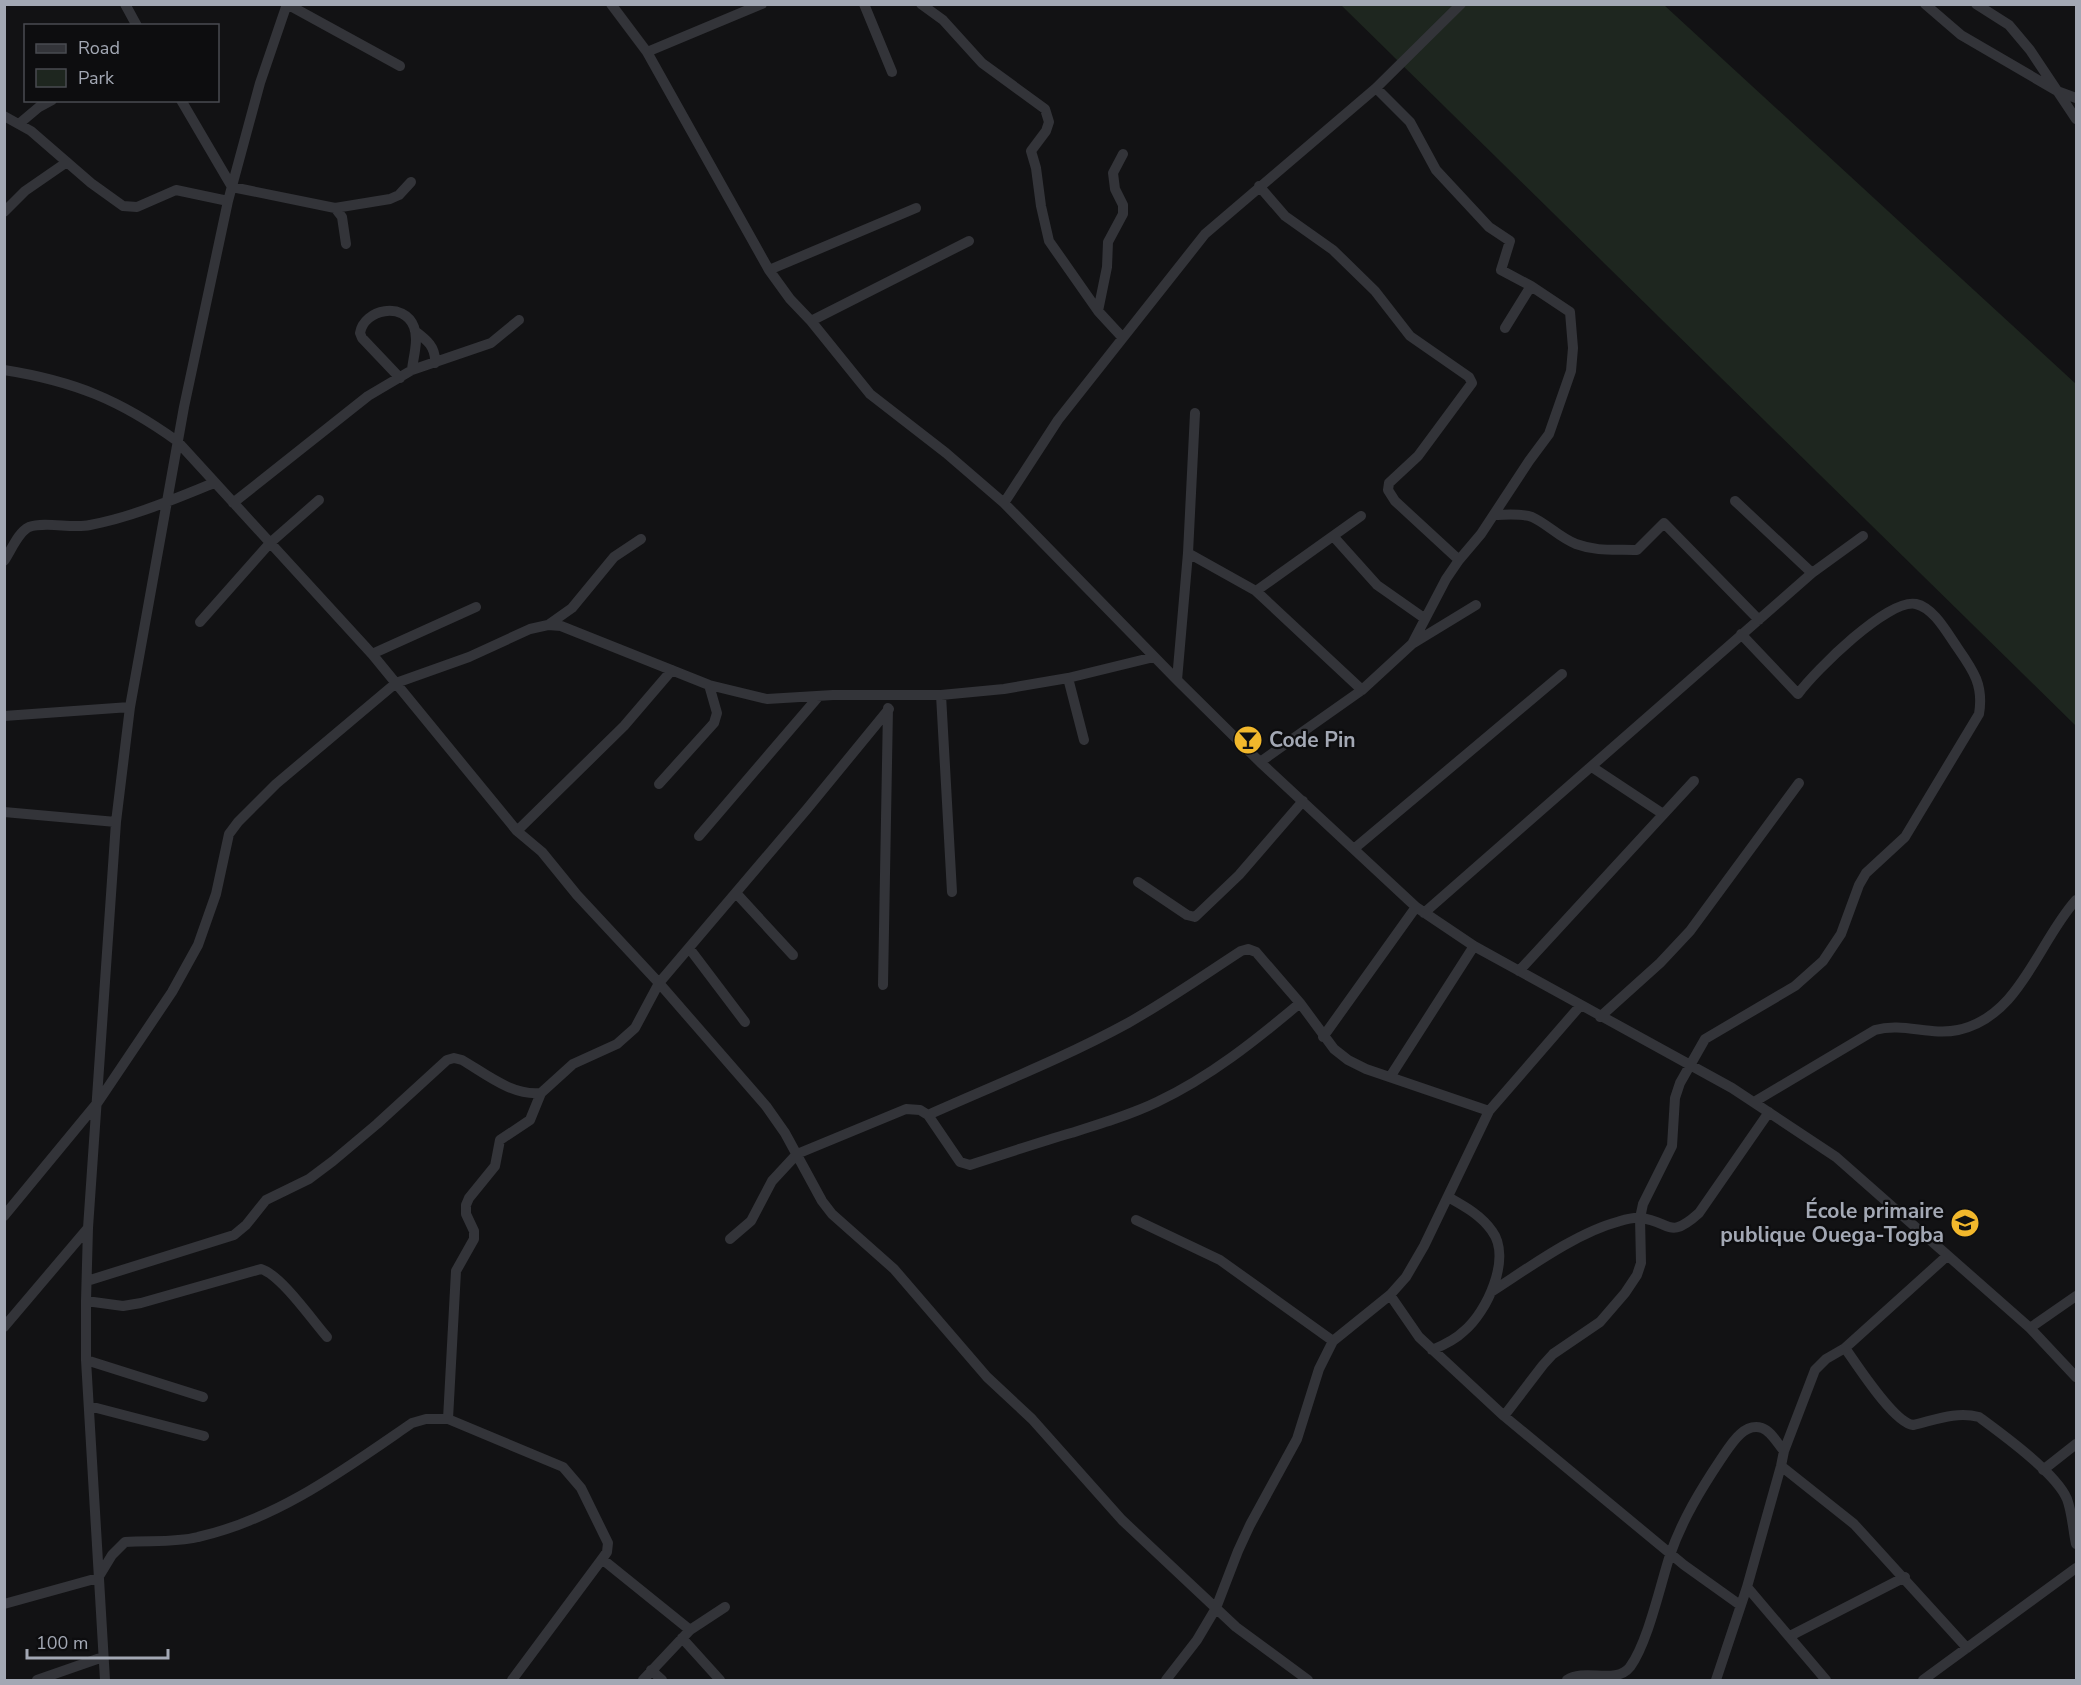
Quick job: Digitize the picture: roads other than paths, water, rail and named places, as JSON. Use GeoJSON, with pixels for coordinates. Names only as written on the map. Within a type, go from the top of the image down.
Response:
{"type":"FeatureCollection","features":[{"type":"Feature","properties":{"kind":"street"},"geometry":{"type":"LineString","coordinates":[[125,4],[136,24]]}},
{"type":"Feature","properties":{"kind":"street"},"geometry":{"type":"LineString","coordinates":[[105,1680],[86,1360],[88,1228],[116,822],[130,707],[177,441],[228,201],[260,83],[287,4],[400,66]]}},
{"type":"Feature","properties":{"kind":"street"},"geometry":{"type":"LineString","coordinates":[[611,4],[646,52],[770,270],[790,299],[811,321],[870,394],[946,453],[1004,503],[1260,762],[1420,910],[1474,946],[1754,1102],[1836,1157],[2030,1328],[2076,1377]]}},
{"type":"Feature","properties":{"kind":"street"},"geometry":{"type":"LineString","coordinates":[[646,52],[762,4]]}},
{"type":"Feature","properties":{"kind":"street"},"geometry":{"type":"LineString","coordinates":[[864,4],[892,72]]}},
{"type":"Feature","properties":{"kind":"street"},"geometry":{"type":"LineString","coordinates":[[921,4],[943,20],[982,63],[1045,108],[1049,122],[1031,151],[1049,241],[1098,311],[1122,338]]}},
{"type":"Feature","properties":{"kind":"street"},"geometry":{"type":"LineString","coordinates":[[1004,503],[1058,420],[1205,234],[1376,88],[1461,4]]}},
{"type":"Feature","properties":{"kind":"street"},"geometry":{"type":"LineString","coordinates":[[1925,4],[1961,35],[2057,91],[2076,98]]}},
{"type":"Feature","properties":{"kind":"street"},"geometry":{"type":"LineString","coordinates":[[1976,4],[2009,25],[2030,50],[2076,119]]}},
{"type":"Feature","properties":{"kind":"street"},"geometry":{"type":"LineString","coordinates":[[1376,88],[1410,122],[1436,170],[1489,227],[1510,241],[1501,270],[1531,286],[1570,312],[1573,348],[1571,371],[1550,434],[1529,461],[1481,534],[1459,560],[1424,618],[1412,644]]}},
{"type":"Feature","properties":{"kind":"street"},"geometry":{"type":"LineString","coordinates":[[20,123],[48,102]]}},
{"type":"Feature","properties":{"kind":"street"},"geometry":{"type":"LineString","coordinates":[[182,102],[232,187],[335,208],[390,199],[399,195],[411,182]]}},
{"type":"Feature","properties":{"kind":"street"},"geometry":{"type":"LineString","coordinates":[[4,116],[20,123],[91,183],[123,206],[136,207],[176,190],[228,201]]}},
{"type":"Feature","properties":{"kind":"street"},"geometry":{"type":"LineString","coordinates":[[1098,311],[1107,267],[1108,242],[1123,214],[1124,205],[1115,189],[1113,174],[1123,154]]}},
{"type":"Feature","properties":{"kind":"street"},"geometry":{"type":"LineString","coordinates":[[4,212],[26,190],[67,162]]}},
{"type":"Feature","properties":{"kind":"street"},"geometry":{"type":"LineString","coordinates":[[1259,186],[1285,216],[1333,250],[1375,291],[1410,336],[1468,377],[1472,383],[1419,456],[1389,483],[1388,490],[1395,501],[1459,560]]}},
{"type":"Feature","properties":{"kind":"street"},"geometry":{"type":"LineString","coordinates":[[335,208],[342,217],[346,244]]}},
{"type":"Feature","properties":{"kind":"street"},"geometry":{"type":"LineString","coordinates":[[770,270],[916,208]]}},
{"type":"Feature","properties":{"kind":"street"},"geometry":{"type":"LineString","coordinates":[[811,321],[969,241]]}},
{"type":"Feature","properties":{"kind":"street"},"geometry":{"type":"LineString","coordinates":[[1505,328],[1531,286]]}},
{"type":"Feature","properties":{"kind":"street"},"geometry":{"type":"LineString","coordinates":[[400,378],[362,338],[361,328],[373,316],[390,310],[397,311],[409,319],[415,331],[433,347],[435,363]]}},
{"type":"Feature","properties":{"kind":"street"},"geometry":{"type":"LineString","coordinates":[[233,503],[368,396],[412,370],[491,343],[519,320]]}},
{"type":"Feature","properties":{"kind":"street"},"geometry":{"type":"LineString","coordinates":[[412,370],[415,331]]}},
{"type":"Feature","properties":{"kind":"street"},"geometry":{"type":"LineString","coordinates":[[4,370],[47,378],[101,395],[138,414],[177,441],[372,654],[408,701],[517,831],[542,852],[577,895],[659,983],[766,1106],[832,1214],[894,1269],[987,1377],[1032,1419],[1122,1520],[1236,1627],[1308,1680]]}},
{"type":"Feature","properties":{"kind":"street"},"geometry":{"type":"LineString","coordinates":[[1177,680],[1188,553],[1195,414]]}},
{"type":"Feature","properties":{"kind":"street"},"geometry":{"type":"LineString","coordinates":[[4,561],[23,532],[29,527],[87,526],[167,502],[214,483]]}},
{"type":"Feature","properties":{"kind":"street"},"geometry":{"type":"LineString","coordinates":[[200,622],[270,543],[318,500]]}},
{"type":"Feature","properties":{"kind":"street"},"geometry":{"type":"LineString","coordinates":[[1735,501],[1812,573]]}},
{"type":"Feature","properties":{"kind":"street"},"geometry":{"type":"LineString","coordinates":[[1494,515],[1523,515],[1533,518],[1574,543],[1597,550],[1637,550],[1664,523],[1759,620]]}},
{"type":"Feature","properties":{"kind":"street"},"geometry":{"type":"LineString","coordinates":[[1256,591],[1361,516]]}},
{"type":"Feature","properties":{"kind":"street"},"geometry":{"type":"LineString","coordinates":[[1333,536],[1377,585],[1424,618]]}},
{"type":"Feature","properties":{"kind":"street"},"geometry":{"type":"LineString","coordinates":[[1323,1037],[1420,910],[1592,767],[1812,573],[1863,536]]}},
{"type":"Feature","properties":{"kind":"street"},"geometry":{"type":"LineString","coordinates":[[548,625],[572,608],[614,557],[641,539]]}},
{"type":"Feature","properties":{"kind":"street"},"geometry":{"type":"LineString","coordinates":[[1188,553],[1256,591],[1362,690]]}},
{"type":"Feature","properties":{"kind":"street"},"geometry":{"type":"LineString","coordinates":[[1504,1416],[1548,1359],[1600,1322],[1624,1293],[1641,1263],[1640,1218],[1643,1204],[1672,1146],[1675,1098],[1680,1083],[1705,1040],[1795,986],[1822,961],[1841,934],[1859,885],[1866,873],[1905,837],[1979,714],[1981,701],[1979,687],[1971,666],[1938,621],[1927,609],[1918,604],[1907,603],[1884,614],[1836,654],[1798,694],[1741,634]]}},
{"type":"Feature","properties":{"kind":"street"},"geometry":{"type":"LineString","coordinates":[[1260,762],[1362,690],[1412,644],[1476,605]]}},
{"type":"Feature","properties":{"kind":"street"},"geometry":{"type":"LineString","coordinates":[[372,654],[476,607]]}},
{"type":"Feature","properties":{"kind":"street"},"geometry":{"type":"LineString","coordinates":[[4,1216],[98,1102],[172,992],[198,945],[216,894],[229,834],[276,784],[396,683],[469,657],[530,629],[548,625],[561,626],[709,686],[767,699],[819,696],[941,695],[1004,689],[1068,678],[1154,657]]}},
{"type":"Feature","properties":{"kind":"street"},"geometry":{"type":"LineString","coordinates":[[517,831],[624,726],[672,670]]}},
{"type":"Feature","properties":{"kind":"street"},"geometry":{"type":"LineString","coordinates":[[1354,848],[1562,674]]}},
{"type":"Feature","properties":{"kind":"street"},"geometry":{"type":"LineString","coordinates":[[1068,678],[1084,740]]}},
{"type":"Feature","properties":{"kind":"street"},"geometry":{"type":"LineString","coordinates":[[659,784],[714,723],[717,713],[709,686]]}},
{"type":"Feature","properties":{"kind":"street"},"geometry":{"type":"LineString","coordinates":[[941,695],[952,892]]}},
{"type":"Feature","properties":{"kind":"street"},"geometry":{"type":"LineString","coordinates":[[699,836],[819,696]]}},
{"type":"Feature","properties":{"kind":"street"},"geometry":{"type":"LineString","coordinates":[[883,985],[889,709],[887,696]]}},
{"type":"Feature","properties":{"kind":"street"},"geometry":{"type":"LineString","coordinates":[[4,717],[130,707]]}},
{"type":"Feature","properties":{"kind":"street"},"geometry":{"type":"LineString","coordinates":[[448,1419],[456,1271],[474,1239],[474,1231],[466,1215],[466,1205],[495,1166],[500,1140],[530,1120],[541,1093],[578,1061],[609,1048],[627,1037],[642,1017],[659,983],[889,709]]}},
{"type":"Feature","properties":{"kind":"street"},"geometry":{"type":"LineString","coordinates":[[1592,767],[1663,814]]}},
{"type":"Feature","properties":{"kind":"street"},"geometry":{"type":"LineString","coordinates":[[1520,971],[1694,781]]}},
{"type":"Feature","properties":{"kind":"street"},"geometry":{"type":"LineString","coordinates":[[1600,1017],[1675,949],[1799,783]]}},
{"type":"Feature","properties":{"kind":"street"},"geometry":{"type":"LineString","coordinates":[[1138,882],[1187,915],[1195,917],[1239,875],[1303,801]]}},
{"type":"Feature","properties":{"kind":"street"},"geometry":{"type":"LineString","coordinates":[[4,812],[116,822]]}},
{"type":"Feature","properties":{"kind":"street"},"geometry":{"type":"LineString","coordinates":[[736,893],[793,955]]}},
{"type":"Feature","properties":{"kind":"street"},"geometry":{"type":"LineString","coordinates":[[1754,1102],[1875,1030],[1897,1026],[1953,1031],[1972,1027],[1986,1020],[2011,996],[2034,964],[2065,913],[2076,900]]}},
{"type":"Feature","properties":{"kind":"street"},"geometry":{"type":"LineString","coordinates":[[1390,1077],[1474,946]]}},
{"type":"Feature","properties":{"kind":"street"},"geometry":{"type":"LineString","coordinates":[[689,948],[745,1022]]}},
{"type":"Feature","properties":{"kind":"street"},"geometry":{"type":"LineString","coordinates":[[928,1115],[1074,1050],[1128,1023],[1241,951],[1248,949],[1256,952],[1300,1003],[1323,1037],[1348,1060],[1366,1069],[1489,1111]]}},
{"type":"Feature","properties":{"kind":"street"},"geometry":{"type":"LineString","coordinates":[[730,1239],[751,1221],[772,1180],[797,1154],[906,1109],[920,1110],[928,1115],[960,1162],[970,1165],[1112,1120],[1156,1103],[1185,1088],[1226,1061],[1259,1038],[1300,1003]]}},
{"type":"Feature","properties":{"kind":"street"},"geometry":{"type":"LineString","coordinates":[[1166,1680],[1197,1640],[1216,1608],[1246,1533],[1297,1439],[1319,1369],[1333,1341],[1390,1295],[1415,1264],[1489,1111],[1580,1006]]}},
{"type":"Feature","properties":{"kind":"street"},"geometry":{"type":"LineString","coordinates":[[87,1281],[234,1235],[246,1225],[266,1200],[309,1179],[333,1161],[447,1060],[454,1058],[462,1060],[511,1088],[523,1092],[541,1093]]}},
{"type":"Feature","properties":{"kind":"street"},"geometry":{"type":"LineString","coordinates":[[1491,1292],[1575,1240],[1613,1223],[1640,1218],[1672,1228],[1688,1223],[1699,1213],[1769,1112]]}},
{"type":"Feature","properties":{"kind":"street"},"geometry":{"type":"LineString","coordinates":[[1432,1350],[1450,1342],[1466,1330],[1481,1312],[1491,1292],[1499,1264],[1499,1247],[1493,1232],[1480,1217],[1448,1197]]}},
{"type":"Feature","properties":{"kind":"street"},"geometry":{"type":"LineString","coordinates":[[1136,1220],[1220,1260],[1333,1341]]}},
{"type":"Feature","properties":{"kind":"street"},"geometry":{"type":"LineString","coordinates":[[4,1327],[88,1228]]}},
{"type":"Feature","properties":{"kind":"street"},"geometry":{"type":"LineString","coordinates":[[1716,1680],[1747,1587],[1784,1451],[1815,1370],[1826,1359],[1845,1348],[1947,1256]]}},
{"type":"Feature","properties":{"kind":"street"},"geometry":{"type":"LineString","coordinates":[[86,1301],[123,1306],[141,1303],[261,1269],[268,1271],[289,1292],[327,1337]]}},
{"type":"Feature","properties":{"kind":"street"},"geometry":{"type":"LineString","coordinates":[[1390,1295],[1414,1331],[1504,1416],[1670,1554],[1740,1605]]}},
{"type":"Feature","properties":{"kind":"street"},"geometry":{"type":"LineString","coordinates":[[2030,1328],[2076,1296]]}},
{"type":"Feature","properties":{"kind":"street"},"geometry":{"type":"LineString","coordinates":[[1845,1348],[1892,1411],[1906,1424],[1912,1425],[1954,1415],[1967,1414],[1979,1417],[2043,1470],[2072,1498],[2076,1544]]}},
{"type":"Feature","properties":{"kind":"street"},"geometry":{"type":"LineString","coordinates":[[86,1360],[202,1397]]}},
{"type":"Feature","properties":{"kind":"street"},"geometry":{"type":"LineString","coordinates":[[89,1406],[204,1436]]}},
{"type":"Feature","properties":{"kind":"street"},"geometry":{"type":"LineString","coordinates":[[4,1604],[98,1578],[112,1555],[125,1542],[196,1538],[233,1528],[279,1508],[326,1482],[412,1424],[426,1419],[448,1419],[563,1467],[581,1488],[609,1548],[512,1680]]}},
{"type":"Feature","properties":{"kind":"street"},"geometry":{"type":"LineString","coordinates":[[1567,1680],[1578,1675],[1611,1677],[1622,1675],[1629,1669],[1645,1634],[1670,1554],[1692,1505],[1729,1447],[1741,1433],[1748,1428],[1762,1428],[1784,1451]]}},
{"type":"Feature","properties":{"kind":"street"},"geometry":{"type":"LineString","coordinates":[[2043,1470],[2076,1444]]}},
{"type":"Feature","properties":{"kind":"street"},"geometry":{"type":"LineString","coordinates":[[1781,1466],[1854,1524],[1905,1577],[1967,1648]]}},
{"type":"Feature","properties":{"kind":"street"},"geometry":{"type":"LineString","coordinates":[[602,1559],[686,1634],[720,1680]]}},
{"type":"Feature","properties":{"kind":"street"},"geometry":{"type":"LineString","coordinates":[[1923,1680],[2076,1568]]}},
{"type":"Feature","properties":{"kind":"street"},"geometry":{"type":"LineString","coordinates":[[1790,1636],[1905,1577]]}},
{"type":"Feature","properties":{"kind":"street"},"geometry":{"type":"LineString","coordinates":[[1747,1587],[1826,1680]]}},
{"type":"Feature","properties":{"kind":"street"},"geometry":{"type":"LineString","coordinates":[[643,1680],[686,1634],[725,1607]]}},
{"type":"Feature","properties":{"kind":"street"},"geometry":{"type":"LineString","coordinates":[[36,1680],[104,1657]]}},
{"type":"Feature","properties":{"kind":"street"},"geometry":{"type":"LineString","coordinates":[[651,1670],[662,1680]]}},
{"type":"Feature","properties":{"kind":"place","name":"Code Pin"},"geometry":{"type":"Point","coordinates":[1248,740]}},
{"type":"Feature","properties":{"kind":"place","name":"École primaire publique Ouega-Togba"},"geometry":{"type":"Point","coordinates":[1965,1223]}}]}
